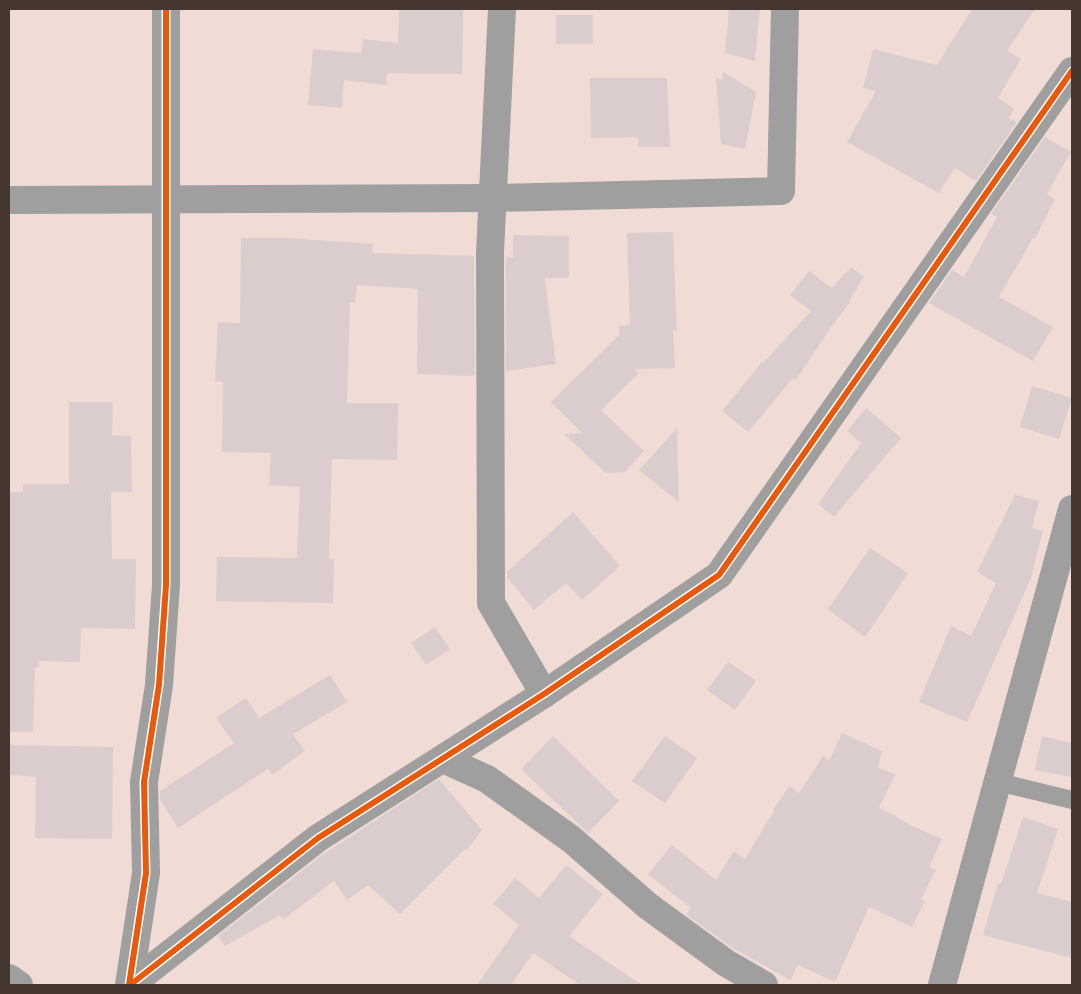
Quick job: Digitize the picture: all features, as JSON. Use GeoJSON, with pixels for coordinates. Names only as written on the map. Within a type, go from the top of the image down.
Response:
{"type":"FeatureCollection","features":[{"type":"Feature","properties":{"kind":"street"},"geometry":{"type":"LineString","coordinates":[[130,985],[146,873],[144,782],[159,685],[166,585],[166,9]]}},
{"type":"Feature","properties":{"kind":"street"},"geometry":{"type":"LineString","coordinates":[[502,9],[490,252],[491,603],[544,694]]}},
{"type":"Feature","properties":{"kind":"street"},"geometry":{"type":"LineString","coordinates":[[9,200],[494,198],[781,191],[784,9]]}},
{"type":"Feature","properties":{"kind":"street"},"geometry":{"type":"LineString","coordinates":[[130,985],[318,838],[544,694],[719,575],[1072,71]]}},
{"type":"Feature","properties":{"kind":"street"},"geometry":{"type":"LineString","coordinates":[[942,985],[1072,508]]}},
{"type":"Feature","properties":{"kind":"street"},"geometry":{"type":"LineString","coordinates":[[443,759],[487,779],[571,839],[648,906],[726,963],[764,985]]}},
{"type":"Feature","properties":{"kind":"street"},"geometry":{"type":"LineString","coordinates":[[9,978],[19,985]]}},
{"type":"Feature","properties":{"kind":"lane"},"geometry":{"type":"LineString","coordinates":[[998,782],[1072,800]]}},
{"type":"Feature","properties":{"kind":"building"},"geometry":{"type":"Polygon","coordinates":[[[399,9],[463,10],[462,74],[387,73],[386,85],[344,80],[342,108],[308,105],[313,49],[361,53],[363,39],[398,43],[399,9]]]}},
{"type":"Feature","properties":{"kind":"building"},"geometry":{"type":"Polygon","coordinates":[[[729,9],[760,9],[755,61],[725,53],[729,9]]]}},
{"type":"Feature","properties":{"kind":"building"},"geometry":{"type":"Polygon","coordinates":[[[972,9],[1035,9],[1007,51],[1021,59],[998,98],[1014,109],[1009,118],[1017,122],[976,181],[955,168],[939,193],[847,142],[876,91],[863,88],[873,49],[937,65],[972,9]]]}},
{"type":"Feature","properties":{"kind":"building"},"geometry":{"type":"Polygon","coordinates":[[[556,15],[593,15],[593,44],[556,44],[556,15]]]}},
{"type":"Feature","properties":{"kind":"building"},"geometry":{"type":"Polygon","coordinates":[[[723,72],[756,92],[745,149],[721,144],[716,78],[722,80],[723,72]]]}},
{"type":"Feature","properties":{"kind":"building"},"geometry":{"type":"Polygon","coordinates":[[[590,78],[667,78],[670,147],[638,147],[638,137],[591,138],[590,78]]]}},
{"type":"Feature","properties":{"kind":"building"},"geometry":{"type":"Polygon","coordinates":[[[1045,137],[1071,152],[1047,194],[1055,199],[1035,239],[1033,238],[999,297],[1053,327],[1033,361],[929,303],[952,270],[964,277],[997,217],[991,214],[1045,137]]]}},
{"type":"Feature","properties":{"kind":"building"},"geometry":{"type":"Polygon","coordinates":[[[673,232],[677,332],[673,329],[675,368],[635,369],[639,373],[601,410],[644,451],[625,472],[606,473],[564,434],[582,433],[551,402],[619,335],[619,326],[630,325],[627,233],[673,232]]]}},
{"type":"Feature","properties":{"kind":"building"},"geometry":{"type":"Polygon","coordinates":[[[513,235],[569,236],[569,278],[545,278],[556,364],[506,371],[506,257],[513,258],[513,235]]]}},
{"type":"Feature","properties":{"kind":"building"},"geometry":{"type":"Polygon","coordinates":[[[241,238],[288,238],[373,244],[372,253],[474,256],[475,374],[473,376],[417,374],[418,289],[357,285],[355,302],[350,302],[347,403],[398,403],[397,460],[332,459],[329,559],[334,559],[333,603],[216,601],[217,557],[297,558],[300,487],[269,485],[271,453],[222,452],[223,382],[215,381],[218,322],[240,323],[241,238]]]}},
{"type":"Feature","properties":{"kind":"building"},"geometry":{"type":"Polygon","coordinates":[[[851,267],[864,277],[850,302],[796,380],[793,378],[748,432],[722,411],[762,362],[811,311],[790,295],[809,271],[832,288],[851,267]]]}},
{"type":"Feature","properties":{"kind":"building"},"geometry":{"type":"Polygon","coordinates":[[[1032,386],[1072,398],[1059,439],[1020,427],[1032,386]]]}},
{"type":"Feature","properties":{"kind":"building"},"geometry":{"type":"Polygon","coordinates":[[[69,402],[113,402],[112,435],[131,436],[132,492],[111,492],[112,559],[136,559],[135,629],[81,628],[80,662],[39,661],[39,667],[35,667],[33,732],[9,732],[9,492],[23,492],[23,484],[69,484],[69,402]]]}},
{"type":"Feature","properties":{"kind":"building"},"geometry":{"type":"Polygon","coordinates":[[[866,408],[901,438],[834,517],[818,504],[861,443],[847,431],[866,408]]]}},
{"type":"Feature","properties":{"kind":"building"},"geometry":{"type":"Polygon","coordinates":[[[677,428],[678,470],[679,502],[639,470],[677,428]]]}},
{"type":"Feature","properties":{"kind":"building"},"geometry":{"type":"Polygon","coordinates":[[[1015,495],[1039,501],[1032,528],[1043,531],[1031,578],[967,722],[919,702],[951,626],[971,636],[996,583],[977,572],[1015,495]]]}},
{"type":"Feature","properties":{"kind":"building"},"geometry":{"type":"Polygon","coordinates":[[[573,512],[620,566],[582,600],[566,583],[534,610],[507,577],[507,572],[573,512]]]}},
{"type":"Feature","properties":{"kind":"building"},"geometry":{"type":"Polygon","coordinates":[[[870,548],[908,573],[865,637],[828,609],[870,548]]]}},
{"type":"Feature","properties":{"kind":"building"},"geometry":{"type":"Polygon","coordinates":[[[435,627],[450,649],[426,665],[411,643],[435,627]]]}},
{"type":"Feature","properties":{"kind":"building"},"geometry":{"type":"Polygon","coordinates":[[[728,662],[756,681],[735,710],[707,690],[728,662]]]}},
{"type":"Feature","properties":{"kind":"building"},"geometry":{"type":"Polygon","coordinates":[[[330,675],[347,702],[293,734],[305,751],[272,775],[268,769],[178,828],[160,800],[160,791],[234,743],[216,718],[246,698],[259,718],[330,675]]]}},
{"type":"Feature","properties":{"kind":"building"},"geometry":{"type":"Polygon","coordinates":[[[842,733],[882,751],[878,768],[896,774],[879,807],[912,826],[942,839],[929,867],[936,870],[921,899],[925,901],[912,927],[869,907],[835,982],[798,965],[790,980],[731,947],[691,918],[686,914],[691,908],[648,874],[672,845],[716,880],[734,851],[745,859],[789,786],[799,793],[823,756],[830,760],[842,733]]]}},
{"type":"Feature","properties":{"kind":"building"},"geometry":{"type":"Polygon","coordinates":[[[553,736],[619,801],[588,833],[521,769],[553,736]]]}},
{"type":"Feature","properties":{"kind":"building"},"geometry":{"type":"Polygon","coordinates":[[[665,736],[697,758],[665,803],[632,781],[665,736]]]}},
{"type":"Feature","properties":{"kind":"building"},"geometry":{"type":"Polygon","coordinates":[[[1042,736],[1072,743],[1072,777],[1035,770],[1042,736]]]}},
{"type":"Feature","properties":{"kind":"building"},"geometry":{"type":"Polygon","coordinates":[[[9,745],[113,747],[112,839],[35,838],[36,777],[9,775],[9,745]]]}},
{"type":"Feature","properties":{"kind":"building"},"geometry":{"type":"Polygon","coordinates":[[[439,779],[482,830],[467,850],[465,849],[400,914],[368,885],[347,900],[334,881],[284,919],[280,915],[225,946],[218,936],[322,855],[439,779]]]}},
{"type":"Feature","properties":{"kind":"building"},"geometry":{"type":"Polygon","coordinates":[[[1023,817],[1058,829],[1037,893],[1072,902],[1072,958],[983,935],[998,883],[1001,884],[1023,817]]]}},
{"type":"Feature","properties":{"kind":"building"},"geometry":{"type":"Polygon","coordinates":[[[566,865],[603,894],[569,936],[642,985],[580,985],[533,953],[511,985],[477,985],[519,925],[493,904],[515,878],[539,898],[566,865]]]}},
{"type":"Feature","properties":{"kind":"cycle path"},"geometry":{"type":"LineString","coordinates":[[129,985],[146,873],[144,782],[159,685],[166,585],[166,9]]}},
{"type":"Feature","properties":{"kind":"cycle path"},"geometry":{"type":"LineString","coordinates":[[130,985],[318,838],[544,694],[719,575],[1072,71]]}}]}
